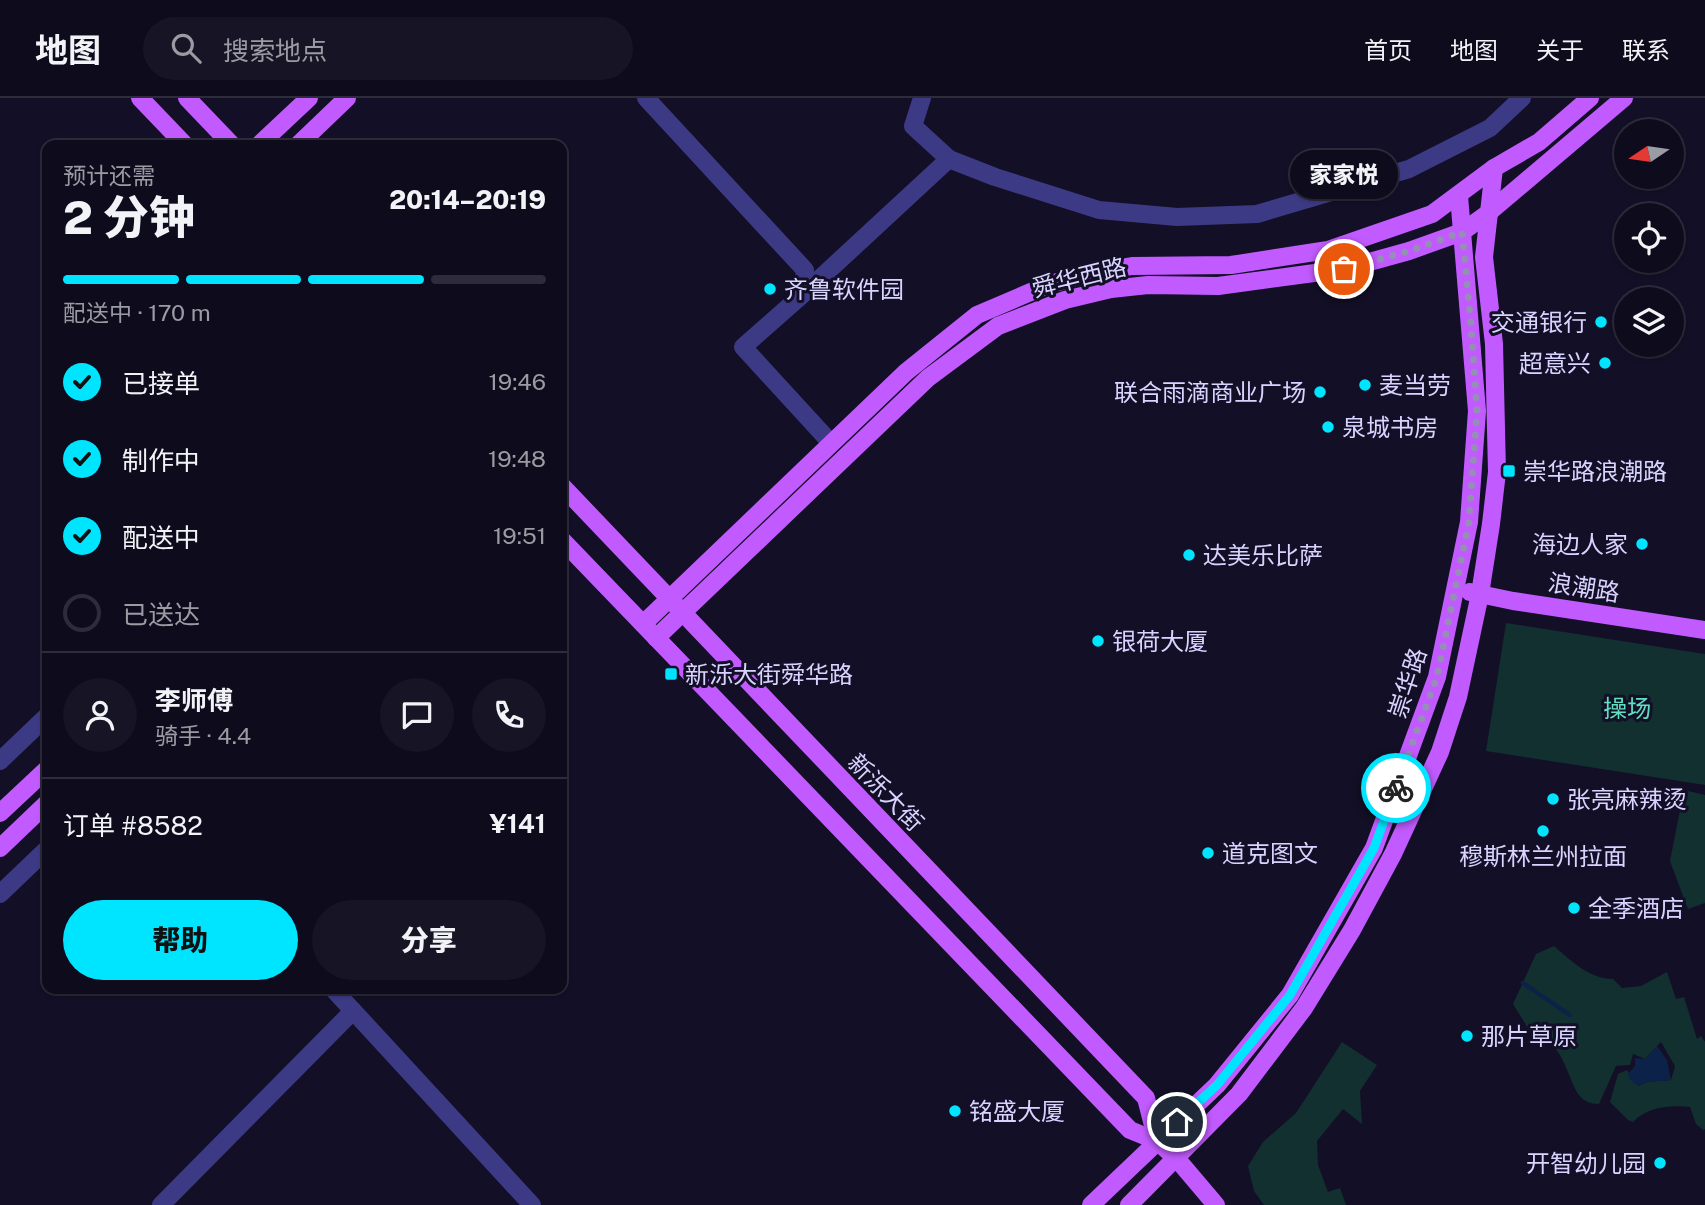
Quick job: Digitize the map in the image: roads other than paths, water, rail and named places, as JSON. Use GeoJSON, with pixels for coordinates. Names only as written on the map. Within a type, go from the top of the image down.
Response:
{"type":"FeatureCollection","features":[{"type":"Feature","properties":{"kind":"main road"},"geometry":{"type":"LineString","coordinates":[[140,98],[180,140]]}},
{"type":"Feature","properties":{"kind":"main road"},"geometry":{"type":"LineString","coordinates":[[187,98],[227,140]]}},
{"type":"Feature","properties":{"kind":"main road"},"geometry":{"type":"LineString","coordinates":[[264,140],[309,98]]}},
{"type":"Feature","properties":{"kind":"main road"},"geometry":{"type":"LineString","coordinates":[[303,140],[347,98]]}},
{"type":"Feature","properties":{"kind":"main road","name":"舜华西路"},"geometry":{"type":"LineString","coordinates":[[643,624],[906,372],[977,316],[1047,285],[1086,274],[1132,266],[1231,265],[1328,250],[1432,214],[1494,168],[1539,142],[1590,98]]}},
{"type":"Feature","properties":{"kind":"main road","name":"舜华西路"},"geometry":{"type":"LineString","coordinates":[[656,638],[928,378],[998,326],[1065,300],[1111,289],[1148,285],[1218,286],[1344,269],[1409,251],[1462,232],[1624,98]]}},
{"type":"Feature","properties":{"kind":"main road","name":"崇华路"},"geometry":{"type":"LineString","coordinates":[[1129,1205],[1239,1094],[1304,1009],[1352,930],[1393,854],[1440,752],[1458,697],[1480,594],[1492,524],[1497,472],[1494,344],[1484,257],[1494,168]]}},
{"type":"Feature","properties":{"kind":"main road","name":"崇华路"},"geometry":{"type":"LineString","coordinates":[[1091,1205],[1217,1085],[1290,995],[1374,848],[1437,677],[1469,522],[1477,411],[1459,196]]}},
{"type":"Feature","properties":{"kind":"main road","name":"新泺大街"},"geometry":{"type":"LineString","coordinates":[[567,491],[1146,1098],[1157,1141]]}},
{"type":"Feature","properties":{"kind":"main road"},"geometry":{"type":"LineString","coordinates":[[567,545],[1130,1130],[1157,1141],[1177,1159],[1216,1205]]}},
{"type":"Feature","properties":{"kind":"main road","name":"浪潮路"},"geometry":{"type":"LineString","coordinates":[[1457,589],[1705,630]]}},
{"type":"Feature","properties":{"kind":"main road"},"geometry":{"type":"LineString","coordinates":[[0,813],[42,774]]}},
{"type":"Feature","properties":{"kind":"main road"},"geometry":{"type":"LineString","coordinates":[[0,848],[42,808]]}},
{"type":"Feature","properties":{"kind":"street"},"geometry":{"type":"LineString","coordinates":[[646,98],[805,270],[802,295]]}},
{"type":"Feature","properties":{"kind":"street"},"geometry":{"type":"LineString","coordinates":[[922,98],[914,126],[949,159],[995,177],[1099,210],[1177,217],[1257,214],[1409,169],[1490,128],[1522,98]]}},
{"type":"Feature","properties":{"kind":"street"},"geometry":{"type":"LineString","coordinates":[[831,443],[743,347],[949,159]]}},
{"type":"Feature","properties":{"kind":"street"},"geometry":{"type":"LineString","coordinates":[[0,761],[42,721]]}},
{"type":"Feature","properties":{"kind":"street"},"geometry":{"type":"LineString","coordinates":[[0,894],[42,854]]}},
{"type":"Feature","properties":{"kind":"street"},"geometry":{"type":"LineString","coordinates":[[338,994],[532,1205]]}},
{"type":"Feature","properties":{"kind":"street"},"geometry":{"type":"LineString","coordinates":[[161,1205],[353,1010]]}},
{"type":"Feature","properties":{"kind":"water"},"geometry":{"type":"Polygon","coordinates":[[[1657,1046],[1667,1060],[1671,1080],[1647,1082],[1638,1086],[1629,1079],[1628,1074],[1635,1066],[1635,1058],[1645,1059],[1657,1046]]]}},
{"type":"Feature","properties":{"kind":"waterway"},"geometry":{"type":"LineString","coordinates":[[1523,983],[1570,1015]]}},
{"type":"Feature","properties":{"kind":"place","name":"家家悦"},"geometry":{"type":"Point","coordinates":[1344,269]}},
{"type":"Feature","properties":{"kind":"place","name":"齐鲁软件园"},"geometry":{"type":"Point","coordinates":[770,289]}},
{"type":"Feature","properties":{"kind":"place","name":"交通银行"},"geometry":{"type":"Point","coordinates":[1601,322]}},
{"type":"Feature","properties":{"kind":"place","name":"超意兴"},"geometry":{"type":"Point","coordinates":[1605,363]}},
{"type":"Feature","properties":{"kind":"place","name":"麦当劳"},"geometry":{"type":"Point","coordinates":[1365,385]}},
{"type":"Feature","properties":{"kind":"place","name":"联合雨滴商业广场"},"geometry":{"type":"Point","coordinates":[1320,392]}},
{"type":"Feature","properties":{"kind":"place","name":"泉城书房"},"geometry":{"type":"Point","coordinates":[1328,427]}},
{"type":"Feature","properties":{"kind":"place","name":"崇华路浪潮路"},"geometry":{"type":"Point","coordinates":[1509,471]}},
{"type":"Feature","properties":{"kind":"place","name":"海边人家"},"geometry":{"type":"Point","coordinates":[1642,544]}},
{"type":"Feature","properties":{"kind":"place","name":"达美乐比萨"},"geometry":{"type":"Point","coordinates":[1189,555]}},
{"type":"Feature","properties":{"kind":"place","name":"银荷大厦"},"geometry":{"type":"Point","coordinates":[1098,641]}},
{"type":"Feature","properties":{"kind":"place","name":"新泺大街舜华路"},"geometry":{"type":"Point","coordinates":[671,674]}},
{"type":"Feature","properties":{"kind":"place","name":"张亮麻辣烫"},"geometry":{"type":"Point","coordinates":[1553,799]}},
{"type":"Feature","properties":{"kind":"place","name":"穆斯林兰州拉面"},"geometry":{"type":"Point","coordinates":[1543,831]}},
{"type":"Feature","properties":{"kind":"place","name":"道克图文"},"geometry":{"type":"Point","coordinates":[1208,853]}},
{"type":"Feature","properties":{"kind":"place","name":"全季酒店"},"geometry":{"type":"Point","coordinates":[1574,908]}},
{"type":"Feature","properties":{"kind":"place","name":"那片草原"},"geometry":{"type":"Point","coordinates":[1467,1036]}},
{"type":"Feature","properties":{"kind":"place","name":"铭盛大厦"},"geometry":{"type":"Point","coordinates":[955,1111]}},
{"type":"Feature","properties":{"kind":"place","name":"开智幼儿园"},"geometry":{"type":"Point","coordinates":[1660,1163]}},
{"type":"Feature","properties":{"kind":"park label","name":"操场"},"geometry":{"type":"Point","coordinates":[1627,708]}}]}
